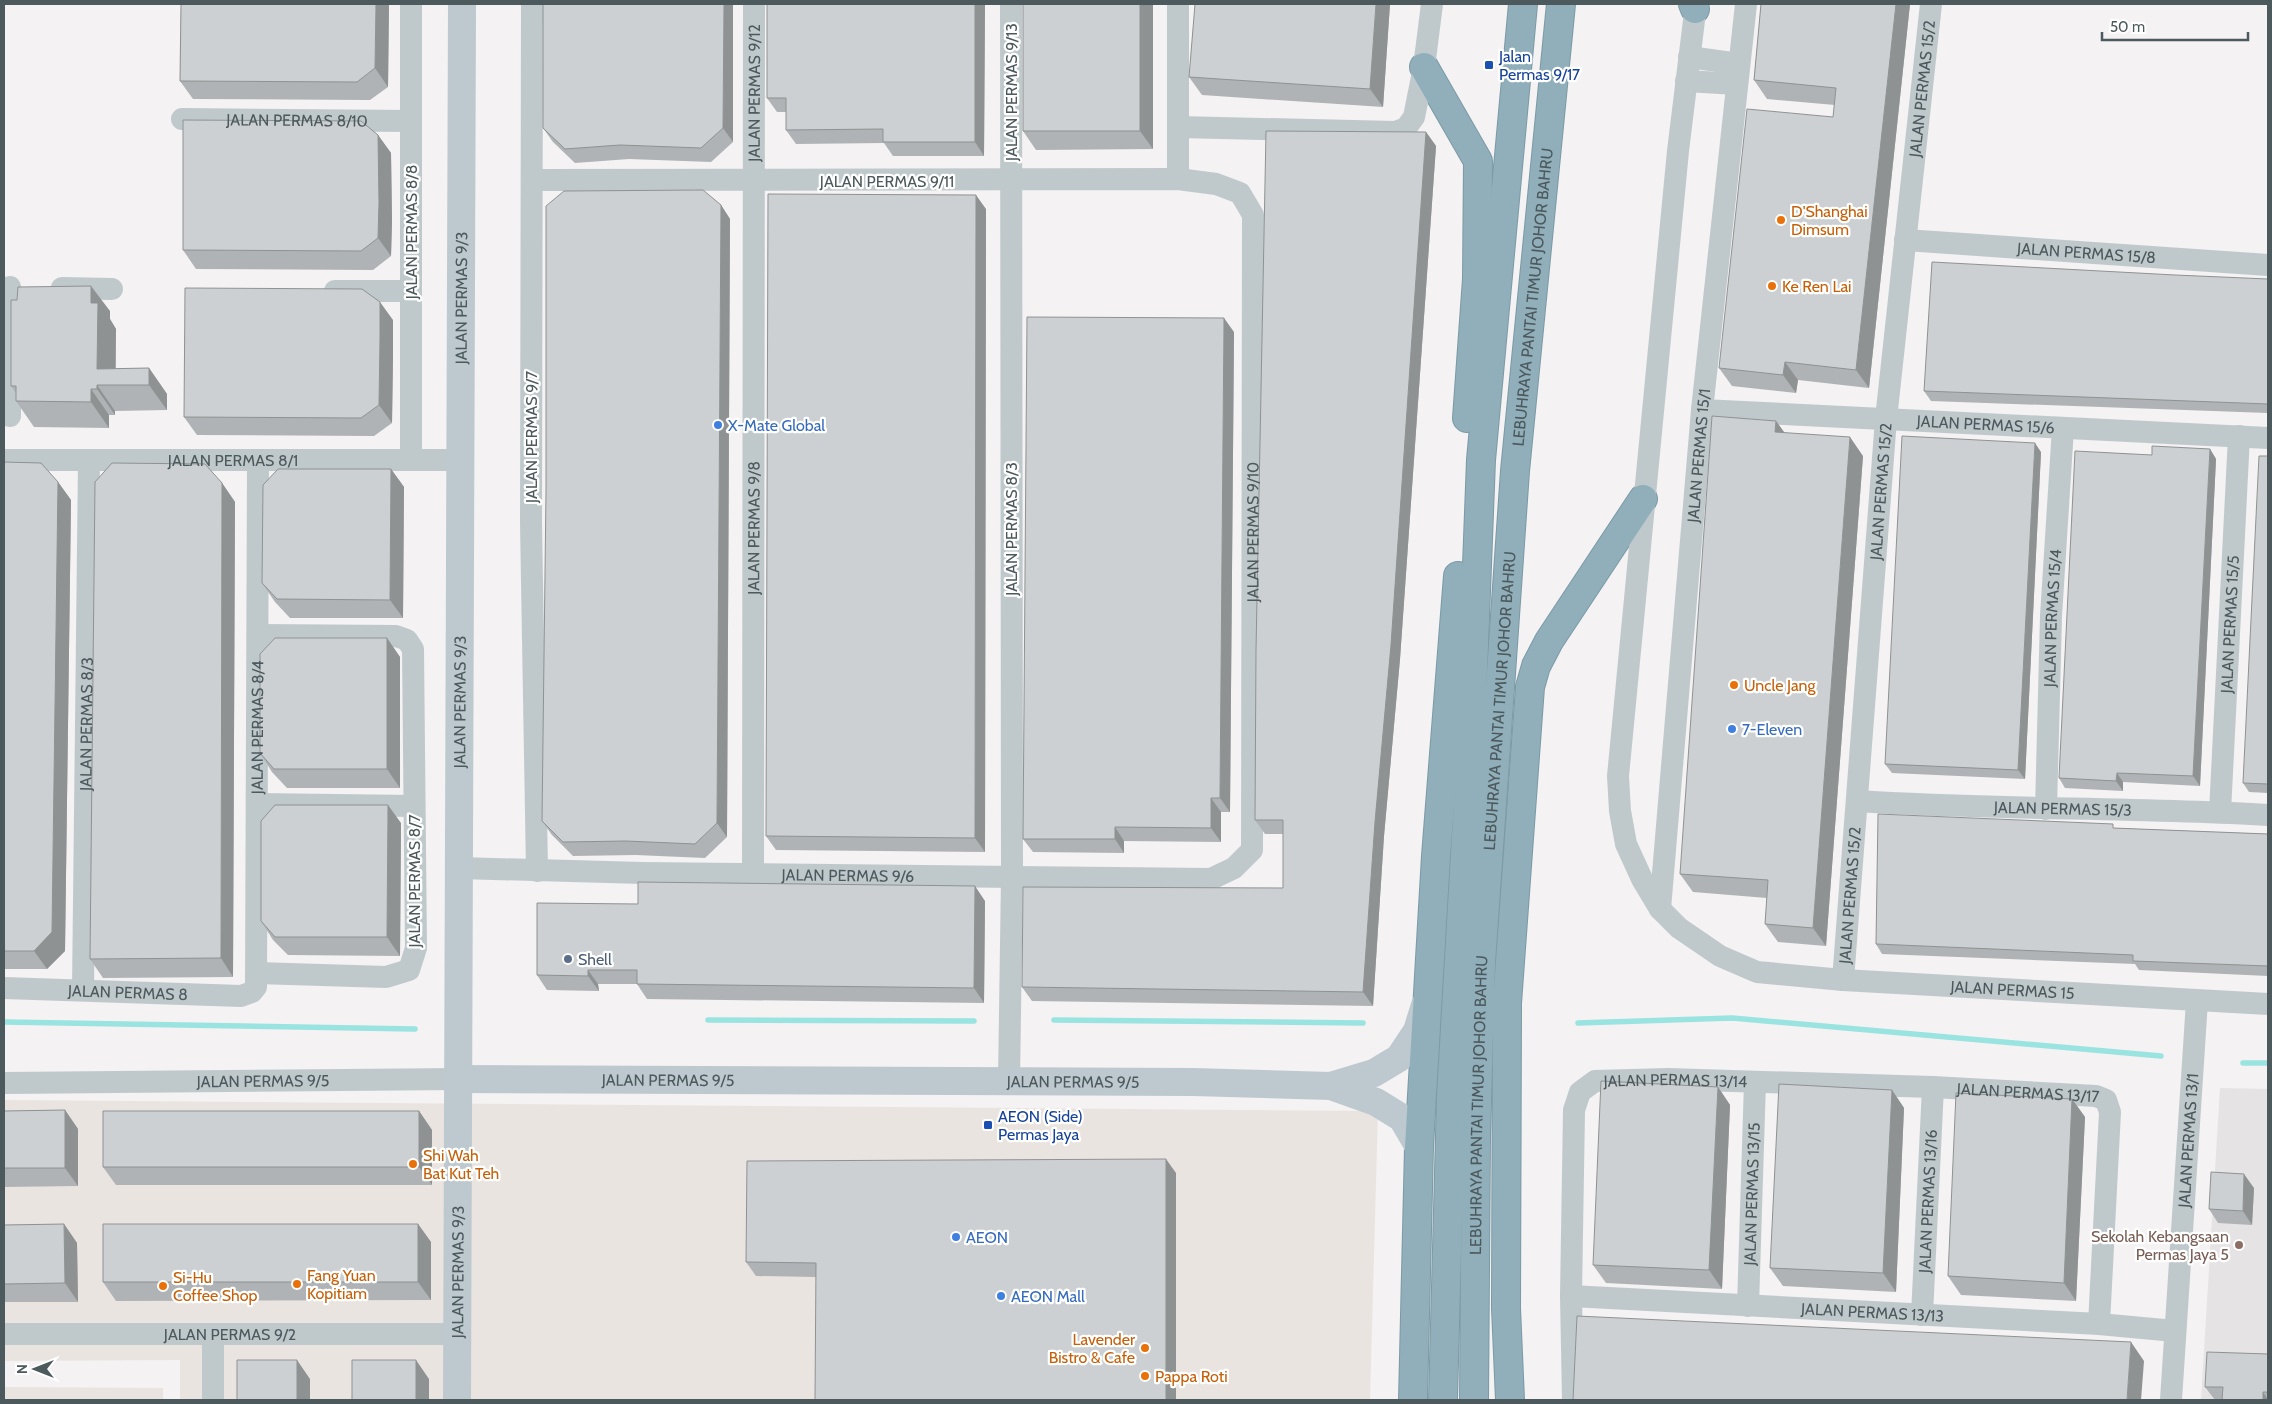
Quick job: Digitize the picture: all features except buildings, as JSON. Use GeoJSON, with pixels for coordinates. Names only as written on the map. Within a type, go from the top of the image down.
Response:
{"type":"FeatureCollection","features":[{"type":"Feature","properties":{"kind":"highway"},"geometry":{"type":"LineString","coordinates":[[1476,279],[1493,203],[1522,4]]}},
{"type":"Feature","properties":{"kind":"highway","name":"LEBUHRAYA PANTAI TIMUR JOHOR BAHRU"},"geometry":{"type":"LineString","coordinates":[[1443,1400],[1451,1097],[1468,802],[1481,460],[1522,4]]}},
{"type":"Feature","properties":{"kind":"highway","name":"LEBUHRAYA PANTAI TIMUR JOHOR BAHRU"},"geometry":{"type":"LineString","coordinates":[[1474,1400],[1476,1137],[1481,963],[1514,480],[1561,4]]}},
{"type":"Feature","properties":{"kind":"highway"},"geometry":{"type":"LineString","coordinates":[[1413,1400],[1419,1147],[1436,856],[1459,559],[1476,279],[1478,161],[1424,67]]}},
{"type":"Feature","properties":{"kind":"highway"},"geometry":{"type":"LineString","coordinates":[[1510,1400],[1506,1308],[1507,1003],[1530,688],[1536,666],[1549,641],[1643,499]]}},
{"type":"Feature","properties":{"kind":"highway"},"geometry":{"type":"LineString","coordinates":[[1476,1137],[1496,1400]]}},
{"type":"Feature","properties":{"kind":"street","name":"JALAN PERMAS 8/8"},"geometry":{"type":"LineString","coordinates":[[411,4],[411,460]]}},
{"type":"Feature","properties":{"kind":"street","name":"JALAN PERMAS 9/3"},"geometry":{"type":"LineString","coordinates":[[457,1400],[462,460],[462,4]]}},
{"type":"Feature","properties":{"kind":"street","name":"JALAN PERMAS 9/7"},"geometry":{"type":"LineString","coordinates":[[532,4],[531,523],[537,871]]}},
{"type":"Feature","properties":{"kind":"street","name":"JALAN PERMAS 9/12"},"geometry":{"type":"LineString","coordinates":[[754,4],[754,180]]}},
{"type":"Feature","properties":{"kind":"street","name":"JALAN PERMAS 9/13"},"geometry":{"type":"LineString","coordinates":[[1010,181],[1011,4]]}},
{"type":"Feature","properties":{"kind":"street"},"geometry":{"type":"LineString","coordinates":[[1178,4],[1178,179]]}},
{"type":"Feature","properties":{"kind":"street"},"geometry":{"type":"LineString","coordinates":[[1178,127],[1395,132],[1406,128],[1414,117],[1424,67],[1432,4]]}},
{"type":"Feature","properties":{"kind":"street","name":"JALAN PERMAS 15/1"},"geometry":{"type":"LineString","coordinates":[[1660,909],[1702,410],[1746,4]]}},
{"type":"Feature","properties":{"kind":"street","name":"JALAN PERMAS 15/2"},"geometry":{"type":"LineString","coordinates":[[1844,980],[1886,419],[1931,4]]}},
{"type":"Feature","properties":{"kind":"street","name":"JALAN PERMAS 15"},"geometry":{"type":"LineString","coordinates":[[1695,6],[1643,499],[1618,776],[1620,811],[1626,844],[1642,879],[1660,909],[1679,928],[1714,952],[1757,972],[1844,980],[2268,1004]]}},
{"type":"Feature","properties":{"kind":"street"},"geometry":{"type":"LineString","coordinates":[[1689,57],[1738,74]]}},
{"type":"Feature","properties":{"kind":"street"},"geometry":{"type":"LineString","coordinates":[[1686,81],[1738,74]]}},
{"type":"Feature","properties":{"kind":"street","name":"JALAN PERMAS 8/10"},"geometry":{"type":"LineString","coordinates":[[182,120],[411,121]]}},
{"type":"Feature","properties":{"kind":"street","name":"JALAN PERMAS 9/11"},"geometry":{"type":"LineString","coordinates":[[532,180],[1010,181],[1178,179],[1216,184],[1240,192]]}},
{"type":"Feature","properties":{"kind":"street","name":"JALAN PERMAS 9/8"},"geometry":{"type":"LineString","coordinates":[[753,874],[754,180]]}},
{"type":"Feature","properties":{"kind":"street","name":"JALAN PERMAS 8/3"},"geometry":{"type":"LineString","coordinates":[[1009,1082],[1012,876],[1010,181]]}},
{"type":"Feature","properties":{"kind":"street","name":"JALAN PERMAS 9/10"},"geometry":{"type":"LineString","coordinates":[[1234,868],[1252,850],[1253,215],[1240,192]]}},
{"type":"Feature","properties":{"kind":"street","name":"JALAN PERMAS 15/8"},"geometry":{"type":"LineString","coordinates":[[1905,240],[2268,265]]}},
{"type":"Feature","properties":{"kind":"street"},"geometry":{"type":"LineString","coordinates":[[10,416],[20,288],[112,289]]}},
{"type":"Feature","properties":{"kind":"street"},"geometry":{"type":"LineString","coordinates":[[311,291],[411,291]]}},
{"type":"Feature","properties":{"kind":"street","name":"JALAN PERMAS 15/6"},"geometry":{"type":"LineString","coordinates":[[1702,410],[2268,438]]}},
{"type":"Feature","properties":{"kind":"street","name":"JALAN PERMAS 15/4"},"geometry":{"type":"LineString","coordinates":[[2046,809],[2051,616],[2063,428]]}},
{"type":"Feature","properties":{"kind":"street","name":"JALAN PERMAS 15/5"},"geometry":{"type":"LineString","coordinates":[[2220,812],[2239,436]]}},
{"type":"Feature","properties":{"kind":"street","name":"JALAN PERMAS 8/1"},"geometry":{"type":"LineString","coordinates":[[4,460],[462,460]]}},
{"type":"Feature","properties":{"kind":"street","name":"JALAN PERMAS 8/3"},"geometry":{"type":"LineString","coordinates":[[83,989],[88,460]]}},
{"type":"Feature","properties":{"kind":"street","name":"JALAN PERMAS 8/4"},"geometry":{"type":"LineString","coordinates":[[255,983],[258,461]]}},
{"type":"Feature","properties":{"kind":"street","name":"JALAN PERMAS 8/7"},"geometry":{"type":"LineString","coordinates":[[255,983],[386,976],[409,970],[416,948],[413,649],[407,640],[396,636],[258,635]]}},
{"type":"Feature","properties":{"kind":"street","name":"JALAN PERMAS 15/3"},"geometry":{"type":"LineString","coordinates":[[1857,802],[1955,807],[2220,812],[2268,815]]}},
{"type":"Feature","properties":{"kind":"street"},"geometry":{"type":"LineString","coordinates":[[257,804],[414,806]]}},
{"type":"Feature","properties":{"kind":"street","name":"JALAN PERMAS 9/6"},"geometry":{"type":"LineString","coordinates":[[459,868],[537,871],[1211,879],[1234,868]]}},
{"type":"Feature","properties":{"kind":"street","name":"JALAN PERMAS 8"},"geometry":{"type":"LineString","coordinates":[[4,988],[83,989],[241,996],[255,983]]}},
{"type":"Feature","properties":{"kind":"street","name":"JALAN PERMAS 9/5"},"geometry":{"type":"LineString","coordinates":[[4,1082],[459,1079],[1331,1086],[1374,1073],[1399,1058],[1417,1031],[1428,998]]}},
{"type":"Feature","properties":{"kind":"street","name":"JALAN PERMAS 13/1"},"geometry":{"type":"LineString","coordinates":[[2171,1400],[2198,1001]]}},
{"type":"Feature","properties":{"kind":"street","name":"JALAN PERMAS 13/14"},"geometry":{"type":"LineString","coordinates":[[1573,1400],[1571,1296],[1574,1110],[1580,1092],[1595,1081],[1668,1079],[1934,1087]]}},
{"type":"Feature","properties":{"kind":"street","name":"JALAN PERMAS 13/15"},"geometry":{"type":"LineString","coordinates":[[1748,1306],[1755,1082]]}},
{"type":"Feature","properties":{"kind":"street","name":"JALAN PERMAS 9/5"},"geometry":{"type":"LineString","coordinates":[[1331,1086],[1376,1102],[1402,1118],[1419,1147]]}},
{"type":"Feature","properties":{"kind":"street","name":"JALAN PERMAS 13/16"},"geometry":{"type":"LineString","coordinates":[[1922,1315],[1934,1087]]}},
{"type":"Feature","properties":{"kind":"street","name":"JALAN PERMAS 13/17"},"geometry":{"type":"LineString","coordinates":[[1934,1087],[2096,1096],[2106,1100],[2110,1112],[2099,1324]]}},
{"type":"Feature","properties":{"kind":"street","name":"JALAN PERMAS 13/13"},"geometry":{"type":"LineString","coordinates":[[1571,1296],[2099,1324],[2175,1331]]}},
{"type":"Feature","properties":{"kind":"street","name":"JALAN PERMAS 9/2"},"geometry":{"type":"LineString","coordinates":[[4,1334],[457,1334]]}},
{"type":"Feature","properties":{"kind":"street"},"geometry":{"type":"LineString","coordinates":[[213,1334],[213,1400]]}},
{"type":"Feature","properties":{"kind":"shaded area","name":"Sekolah Kebangsaan Permas Jaya 5"},"geometry":{"type":"Polygon","coordinates":[[[2220,1088],[2268,1089],[2268,1400],[2201,1400],[2220,1088]]]}},
{"type":"Feature","properties":{"kind":"shaded area"},"geometry":{"type":"Polygon","coordinates":[[[4,1100],[1378,1111],[1370,1400],[180,1400],[180,1360],[4,1361],[4,1100]]]}},
{"type":"Feature","properties":{"kind":"shaded area"},"geometry":{"type":"Polygon","coordinates":[[[4,1387],[163,1388],[163,1400],[4,1400],[4,1387]]]}},
{"type":"Feature","properties":{"kind":"waterway"},"geometry":{"type":"LineString","coordinates":[[1578,1023],[1732,1018],[2161,1056]]}},
{"type":"Feature","properties":{"kind":"waterway"},"geometry":{"type":"LineString","coordinates":[[708,1020],[974,1021]]}},
{"type":"Feature","properties":{"kind":"waterway"},"geometry":{"type":"LineString","coordinates":[[1054,1020],[1363,1023]]}},
{"type":"Feature","properties":{"kind":"waterway"},"geometry":{"type":"LineString","coordinates":[[4,1022],[415,1029]]}},
{"type":"Feature","properties":{"kind":"waterway"},"geometry":{"type":"LineString","coordinates":[[2243,1063],[2268,1063]]}},
{"type":"Feature","properties":{"kind":"place","name":"Jalan Permas 9/17"},"geometry":{"type":"Point","coordinates":[1489,65]}},
{"type":"Feature","properties":{"kind":"place","name":"D'Shanghai Dimsum"},"geometry":{"type":"Point","coordinates":[1781,220]}},
{"type":"Feature","properties":{"kind":"place","name":"Ke Ren Lai"},"geometry":{"type":"Point","coordinates":[1772,286]}},
{"type":"Feature","properties":{"kind":"place","name":"X-Mate Global"},"geometry":{"type":"Point","coordinates":[718,425]}},
{"type":"Feature","properties":{"kind":"place","name":"Uncle Jang"},"geometry":{"type":"Point","coordinates":[1734,685]}},
{"type":"Feature","properties":{"kind":"place","name":"7-Eleven"},"geometry":{"type":"Point","coordinates":[1732,729]}},
{"type":"Feature","properties":{"kind":"place","name":"Shell"},"geometry":{"type":"Point","coordinates":[568,959]}},
{"type":"Feature","properties":{"kind":"place","name":"AEON (Side) Permas Jaya"},"geometry":{"type":"Point","coordinates":[988,1125]}},
{"type":"Feature","properties":{"kind":"place","name":"Shi Wah Bat Kut Teh"},"geometry":{"type":"Point","coordinates":[413,1164]}},
{"type":"Feature","properties":{"kind":"place","name":"AEON"},"geometry":{"type":"Point","coordinates":[956,1237]}},
{"type":"Feature","properties":{"kind":"place","name":"Sekolah Kebangsaan Permas Jaya 5"},"geometry":{"type":"Point","coordinates":[2239,1245]}},
{"type":"Feature","properties":{"kind":"place","name":"Fang Yuan Kopitiam"},"geometry":{"type":"Point","coordinates":[297,1284]}},
{"type":"Feature","properties":{"kind":"place","name":"Si-Hu Coffee Shop"},"geometry":{"type":"Point","coordinates":[163,1286]}},
{"type":"Feature","properties":{"kind":"place","name":"AEON Mall"},"geometry":{"type":"Point","coordinates":[1001,1296]}},
{"type":"Feature","properties":{"kind":"place","name":"Lavender Bistro & Cafe"},"geometry":{"type":"Point","coordinates":[1145,1348]}},
{"type":"Feature","properties":{"kind":"place","name":"Pappa Roti"},"geometry":{"type":"Point","coordinates":[1145,1376]}}]}
